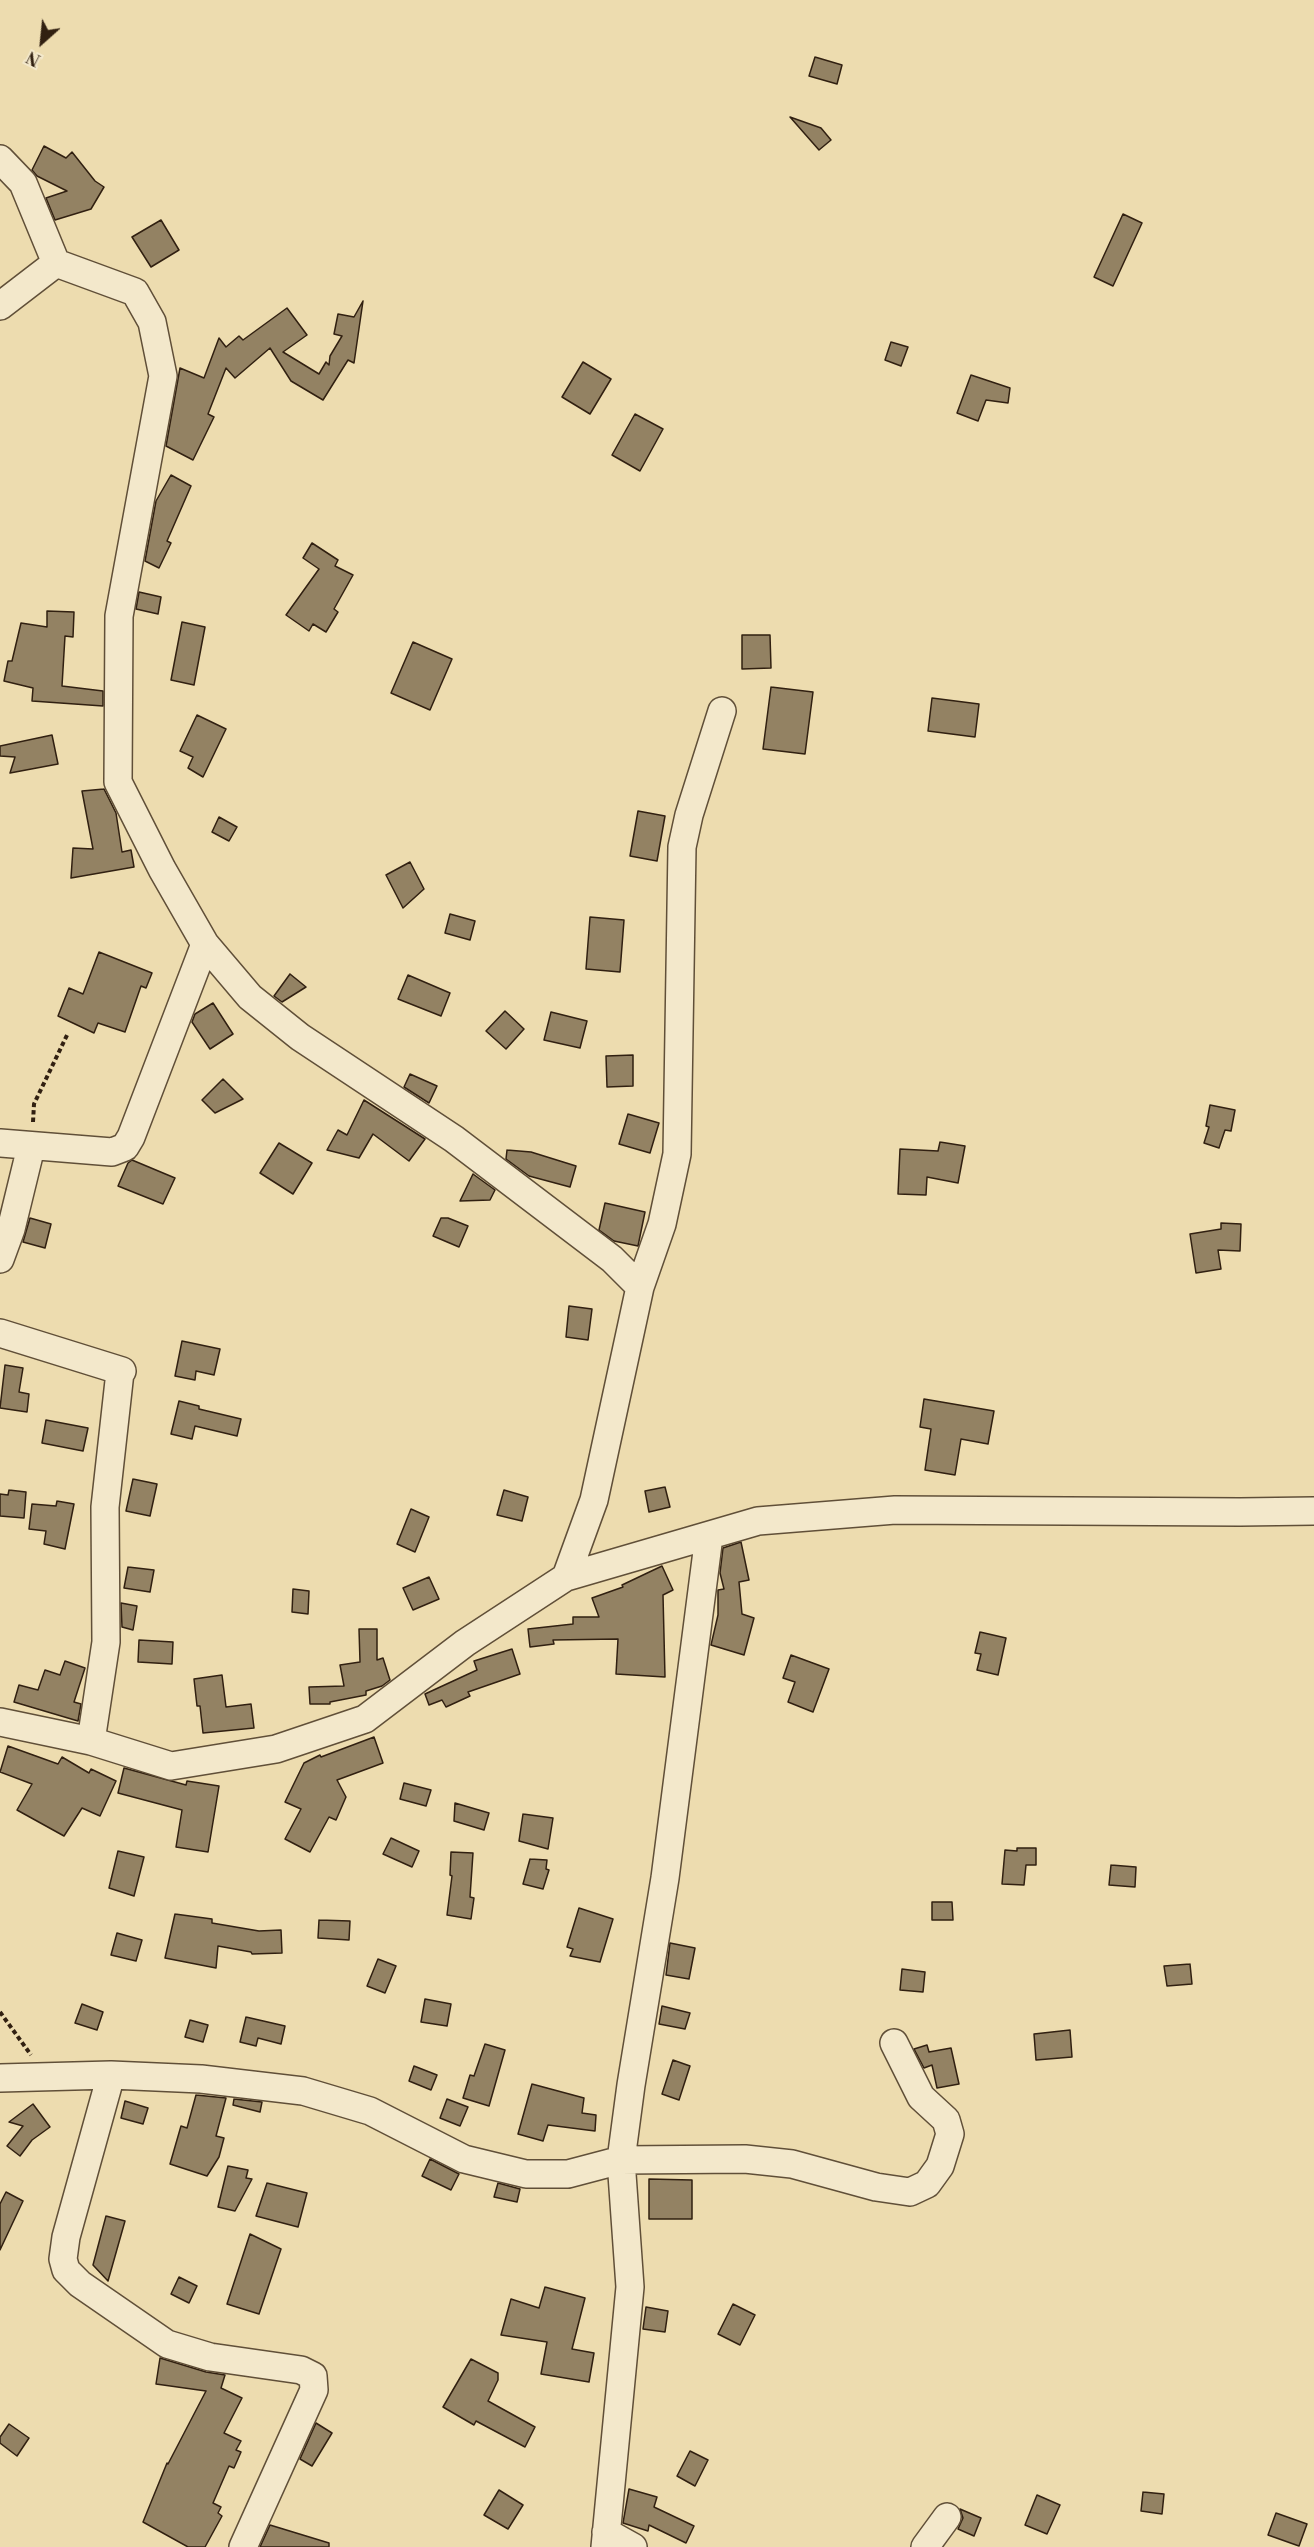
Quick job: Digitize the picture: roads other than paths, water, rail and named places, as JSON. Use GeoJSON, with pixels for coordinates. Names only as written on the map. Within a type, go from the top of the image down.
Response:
{"type":"FeatureCollection","features":[{"type":"Feature","properties":{"kind":"street"},"geometry":{"type":"LineString","coordinates":[[0,159],[23,183],[56,263],[135,292],[152,322],[163,376],[120,616],[118,782],[162,869],[205,944],[250,997],[300,1037],[454,1139],[612,1259],[640,1287]]}},
{"type":"Feature","properties":{"kind":"street"},"geometry":{"type":"LineString","coordinates":[[0,306],[56,263]]}},
{"type":"Feature","properties":{"kind":"street"},"geometry":{"type":"LineString","coordinates":[[566,1577],[594,1500],[640,1287],[662,1224],[677,1154],[682,846],[689,815],[722,711]]}},
{"type":"Feature","properties":{"kind":"street"},"geometry":{"type":"LineString","coordinates":[[0,1143],[112,1152],[124,1147],[131,1137],[205,944]]}},
{"type":"Feature","properties":{"kind":"street"},"geometry":{"type":"LineString","coordinates":[[0,1259],[11,1229],[31,1147]]}},
{"type":"Feature","properties":{"kind":"street"},"geometry":{"type":"LineString","coordinates":[[0,1333],[122,1371],[120,1372],[105,1507],[106,1642],[91,1741]]}},
{"type":"Feature","properties":{"kind":"street"},"geometry":{"type":"LineString","coordinates":[[0,1722],[91,1741],[171,1766],[276,1749],[365,1719],[465,1643],[566,1577],[758,1521],[895,1510],[1228,1512],[1314,1510]]}},
{"type":"Feature","properties":{"kind":"street"},"geometry":{"type":"LineString","coordinates":[[633,2547],[605,2540],[630,2287],[621,2160],[665,1878],[709,1536]]}},
{"type":"Feature","properties":{"kind":"street"},"geometry":{"type":"LineString","coordinates":[[0,2078],[111,2075],[201,2079],[303,2091],[370,2111],[464,2159],[526,2174],[568,2174],[621,2160],[745,2159],[792,2164],[876,2187],[910,2192],[927,2184],[940,2166],[951,2134],[946,2120],[921,2097],[894,2043]]}},
{"type":"Feature","properties":{"kind":"street"},"geometry":{"type":"LineString","coordinates":[[111,2075],[66,2237],[63,2259],[66,2270],[80,2284],[167,2344],[210,2357],[301,2370],[313,2376],[314,2390],[243,2547]]}},
{"type":"Feature","properties":{"kind":"street"},"geometry":{"type":"LineString","coordinates":[[925,2547],[947,2517]]}}]}
